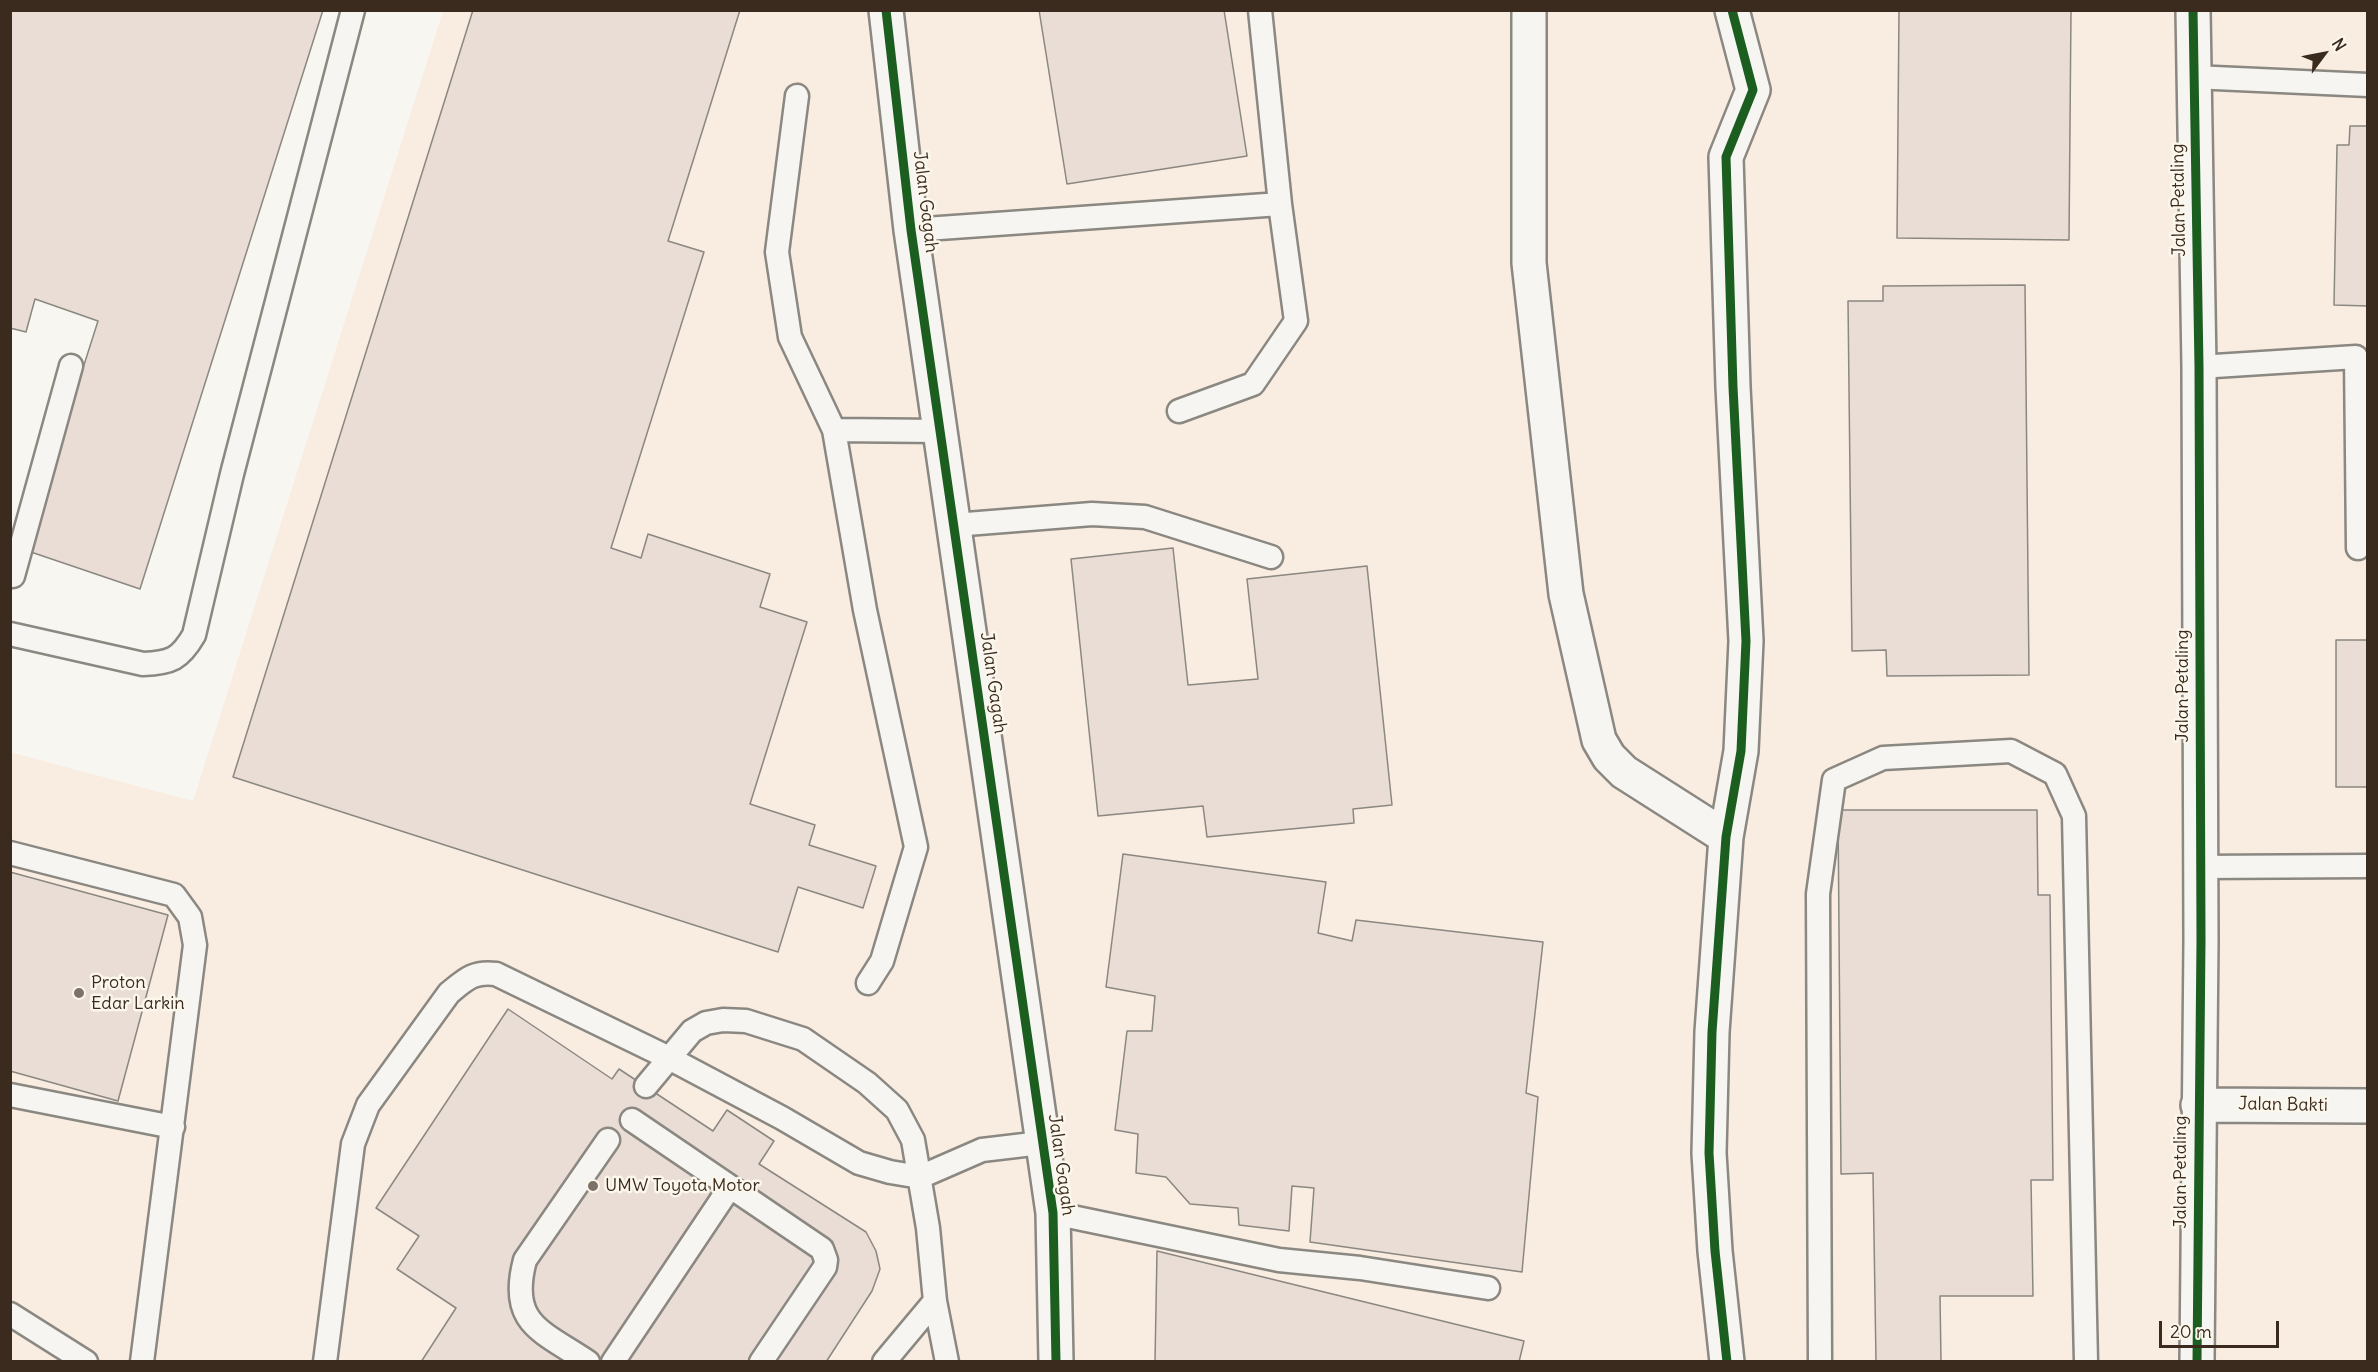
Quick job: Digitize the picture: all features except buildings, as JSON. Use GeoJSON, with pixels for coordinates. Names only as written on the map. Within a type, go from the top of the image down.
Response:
{"type":"FeatureCollection","features":[{"type":"Feature","properties":{"kind":"street","name":"Jalan Gagah"},"geometry":{"type":"LineString","coordinates":[[886,10],[911,230],[1041,1143],[1053,1213],[1056,1362]]}},
{"type":"Feature","properties":{"kind":"street"},"geometry":{"type":"LineString","coordinates":[[1529,10],[1529,263],[1566,594],[1599,740],[1609,757],[1624,771],[1726,837]]}},
{"type":"Feature","properties":{"kind":"street"},"geometry":{"type":"LineString","coordinates":[[1727,1362],[1714,1251],[1709,1153],[1712,1032],[1726,837],[1741,751],[1746,641],[1733,387],[1726,157],[1753,90],[1732,10]]}},
{"type":"Feature","properties":{"kind":"street","name":"Jalan Petaling"},"geometry":{"type":"LineString","coordinates":[[2193,10],[2199,367],[2200,867],[2197,1362]]}},
{"type":"Feature","properties":{"kind":"street","name":"Jalan Bakti"},"geometry":{"type":"LineString","coordinates":[[2198,1104],[2367,1106]]}},
{"type":"Feature","properties":{"kind":"lane"},"geometry":{"type":"LineString","coordinates":[[10,634],[143,664],[164,663],[183,653],[194,634],[232,474],[353,10]]}},
{"type":"Feature","properties":{"kind":"lane"},"geometry":{"type":"LineString","coordinates":[[1179,411],[1253,384],[1296,321],[1280,204],[1260,10]]}},
{"type":"Feature","properties":{"kind":"lane"},"geometry":{"type":"LineString","coordinates":[[2193,77],[2367,85]]}},
{"type":"Feature","properties":{"kind":"lane"},"geometry":{"type":"LineString","coordinates":[[797,96],[777,252],[790,337],[834,430],[865,610],[915,847],[882,961],[868,983]]}},
{"type":"Feature","properties":{"kind":"lane"},"geometry":{"type":"LineString","coordinates":[[911,230],[1280,204]]}},
{"type":"Feature","properties":{"kind":"lane"},"geometry":{"type":"LineString","coordinates":[[2199,367],[2362,357],[2358,548]]}},
{"type":"Feature","properties":{"kind":"lane"},"geometry":{"type":"LineString","coordinates":[[11,579],[71,366]]}},
{"type":"Feature","properties":{"kind":"lane"},"geometry":{"type":"LineString","coordinates":[[834,430],[940,431]]}},
{"type":"Feature","properties":{"kind":"lane"},"geometry":{"type":"LineString","coordinates":[[954,525],[1092,514],[1145,517],[1271,557]]}},
{"type":"Feature","properties":{"kind":"lane"},"geometry":{"type":"LineString","coordinates":[[1820,1362],[1818,894],[1834,780],[1883,758],[2011,751],[2055,774],[2074,816],[2086,1362]]}},
{"type":"Feature","properties":{"kind":"lane"},"geometry":{"type":"LineString","coordinates":[[10,853],[174,895],[190,917],[195,945],[174,1127],[142,1362]]}},
{"type":"Feature","properties":{"kind":"lane"},"geometry":{"type":"LineString","coordinates":[[2200,867],[2367,866]]}},
{"type":"Feature","properties":{"kind":"lane"},"geometry":{"type":"LineString","coordinates":[[325,1362],[353,1144],[368,1105],[449,993],[466,979],[482,972],[496,974],[669,1058],[782,1118],[859,1163],[890,1172],[920,1177],[982,1150],[1041,1143]]}},
{"type":"Feature","properties":{"kind":"lane"},"geometry":{"type":"LineString","coordinates":[[646,1086],[692,1031],[706,1023],[723,1020],[746,1022],[803,1039],[867,1083],[897,1110],[913,1140],[928,1228],[935,1301],[947,1362]]}},
{"type":"Feature","properties":{"kind":"lane"},"geometry":{"type":"LineString","coordinates":[[10,1095],[174,1127]]}},
{"type":"Feature","properties":{"kind":"lane"},"geometry":{"type":"LineString","coordinates":[[632,1120],[822,1249],[826,1260],[825,1267],[761,1362]]}},
{"type":"Feature","properties":{"kind":"lane"},"geometry":{"type":"LineString","coordinates":[[588,1362],[532,1325],[521,1308],[519,1282],[525,1260],[608,1140]]}},
{"type":"Feature","properties":{"kind":"lane"},"geometry":{"type":"LineString","coordinates":[[613,1362],[730,1187]]}},
{"type":"Feature","properties":{"kind":"lane"},"geometry":{"type":"LineString","coordinates":[[1053,1213],[1279,1260],[1360,1269],[1488,1288]]}},
{"type":"Feature","properties":{"kind":"lane"},"geometry":{"type":"LineString","coordinates":[[884,1362],[935,1301]]}},
{"type":"Feature","properties":{"kind":"lane"},"geometry":{"type":"LineString","coordinates":[[10,1314],[86,1362]]}},
{"type":"Feature","properties":{"kind":"shaded area"},"geometry":{"type":"Polygon","coordinates":[[[443,11],[2367,11],[2367,1361],[11,1361],[10,752],[193,801],[443,11]]]}},
{"type":"Feature","properties":{"kind":"cycle path"},"geometry":{"type":"LineString","coordinates":[[886,10],[911,230],[1053,1213],[1056,1362]]}},
{"type":"Feature","properties":{"kind":"cycle path"},"geometry":{"type":"LineString","coordinates":[[1727,1362],[1715,1251],[1709,1153],[1712,1032],[1726,837],[1741,751],[1746,641],[1733,387],[1726,157],[1753,90],[1732,10]]}},
{"type":"Feature","properties":{"kind":"cycle path"},"geometry":{"type":"LineString","coordinates":[[2193,10],[2199,367],[2201,940],[2197,1362]]}},
{"type":"Feature","properties":{"kind":"place","name":"Proton Edar Larkin"},"geometry":{"type":"Point","coordinates":[79,993]}},
{"type":"Feature","properties":{"kind":"place","name":"UMW Toyota Motor"},"geometry":{"type":"Point","coordinates":[593,1186]}}]}
